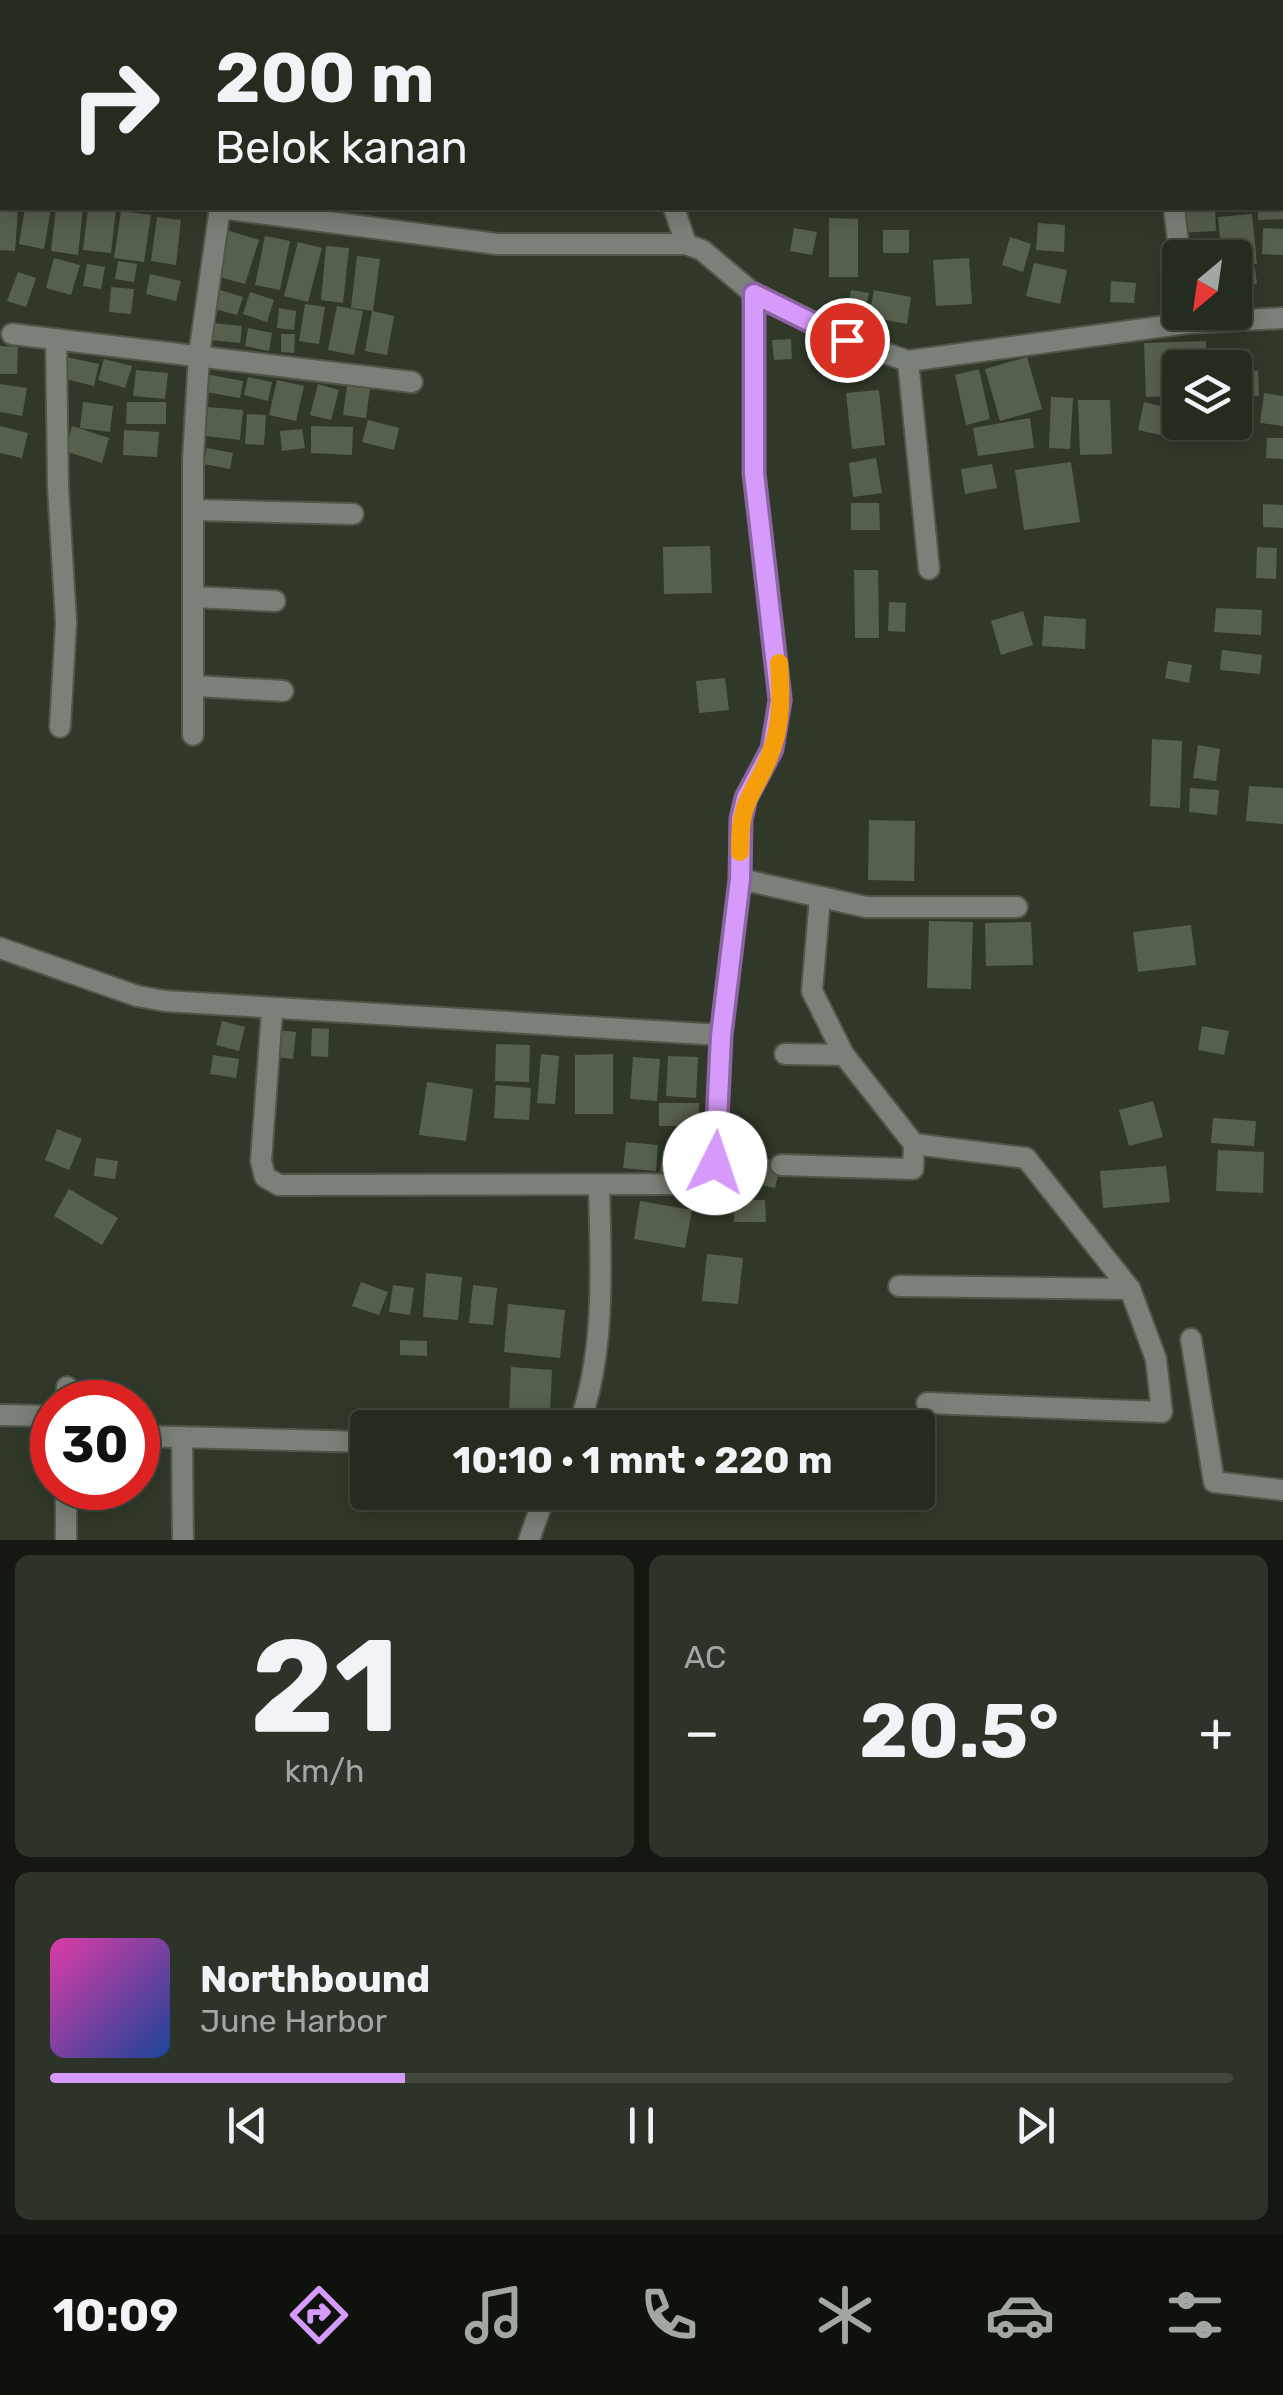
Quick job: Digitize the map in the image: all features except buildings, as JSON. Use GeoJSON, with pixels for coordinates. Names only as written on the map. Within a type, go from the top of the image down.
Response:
{"type":"FeatureCollection","features":[{"type":"Feature","properties":{"kind":"street"},"geometry":{"type":"LineString","coordinates":[[192,735],[196,686],[194,510],[199,356],[220,210]]}},
{"type":"Feature","properties":{"kind":"street"},"geometry":{"type":"LineString","coordinates":[[235,210],[497,244],[686,244],[702,250],[754,294],[847,340],[908,361],[1162,322]]}},
{"type":"Feature","properties":{"kind":"street"},"geometry":{"type":"LineString","coordinates":[[675,210],[686,244]]}},
{"type":"Feature","properties":{"kind":"street"},"geometry":{"type":"LineString","coordinates":[[1174,210],[1178,240]]}},
{"type":"Feature","properties":{"kind":"street"},"geometry":{"type":"LineString","coordinates":[[272,1010],[260,1161],[270,1181],[295,1186],[599,1187],[676,1184],[697,1180],[708,1173],[718,1149],[721,1036],[740,879],[741,819],[746,798],[772,749],[780,700],[754,473],[754,294]]}},
{"type":"Feature","properties":{"kind":"street"},"geometry":{"type":"LineString","coordinates":[[1252,318],[1283,318]]}},
{"type":"Feature","properties":{"kind":"street"},"geometry":{"type":"LineString","coordinates":[[12,334],[412,382]]}},
{"type":"Feature","properties":{"kind":"street"},"geometry":{"type":"LineString","coordinates":[[56,340],[66,622],[60,727]]}},
{"type":"Feature","properties":{"kind":"street"},"geometry":{"type":"LineString","coordinates":[[908,361],[929,569]]}},
{"type":"Feature","properties":{"kind":"street"},"geometry":{"type":"LineString","coordinates":[[194,510],[353,514]]}},
{"type":"Feature","properties":{"kind":"street"},"geometry":{"type":"LineString","coordinates":[[194,597],[275,601]]}},
{"type":"Feature","properties":{"kind":"street"},"geometry":{"type":"LineString","coordinates":[[196,686],[284,691]]}},
{"type":"Feature","properties":{"kind":"street"},"geometry":{"type":"LineString","coordinates":[[740,879],[866,907],[1017,907]]}},
{"type":"Feature","properties":{"kind":"street"},"geometry":{"type":"LineString","coordinates":[[781,1165],[913,1169],[914,1144],[844,1054],[812,991],[820,898]]}},
{"type":"Feature","properties":{"kind":"street"},"geometry":{"type":"LineString","coordinates":[[0,948],[137,996],[272,1010],[721,1036]]}},
{"type":"Feature","properties":{"kind":"street"},"geometry":{"type":"LineString","coordinates":[[785,1054],[844,1054]]}},
{"type":"Feature","properties":{"kind":"street"},"geometry":{"type":"LineString","coordinates":[[914,1144],[1026,1158],[1130,1289],[1156,1359],[1162,1412],[926,1403]]}},
{"type":"Feature","properties":{"kind":"street"},"geometry":{"type":"LineString","coordinates":[[583,1410],[590,1387],[599,1305],[599,1187]]}},
{"type":"Feature","properties":{"kind":"street"},"geometry":{"type":"LineString","coordinates":[[898,1286],[1130,1289]]}},
{"type":"Feature","properties":{"kind":"street"},"geometry":{"type":"LineString","coordinates":[[1191,1338],[1214,1482],[1283,1490]]}},
{"type":"Feature","properties":{"kind":"street"},"geometry":{"type":"LineString","coordinates":[[0,1415],[30,1416]]}},
{"type":"Feature","properties":{"kind":"street"},"geometry":{"type":"LineString","coordinates":[[160,1436],[350,1442]]}},
{"type":"Feature","properties":{"kind":"street"},"geometry":{"type":"LineString","coordinates":[[182,1437],[183,1540]]}},
{"type":"Feature","properties":{"kind":"street"},"geometry":{"type":"LineString","coordinates":[[66,1510],[66,1540]]}},
{"type":"Feature","properties":{"kind":"street"},"geometry":{"type":"LineString","coordinates":[[529,1540],[540,1510]]}},
{"type":"Feature","properties":{"kind":"slow traffic"},"geometry":{"type":"LineString","coordinates":[[740,852],[746,798],[772,749],[778,724],[779,663]]}},
{"type":"Feature","properties":{"kind":"route"},"geometry":{"type":"LineString","coordinates":[[715,1163],[721,1036],[740,879],[741,819],[746,798],[772,749],[780,700],[774,614],[758,522],[751,430],[754,294],[847,340]]}}]}
